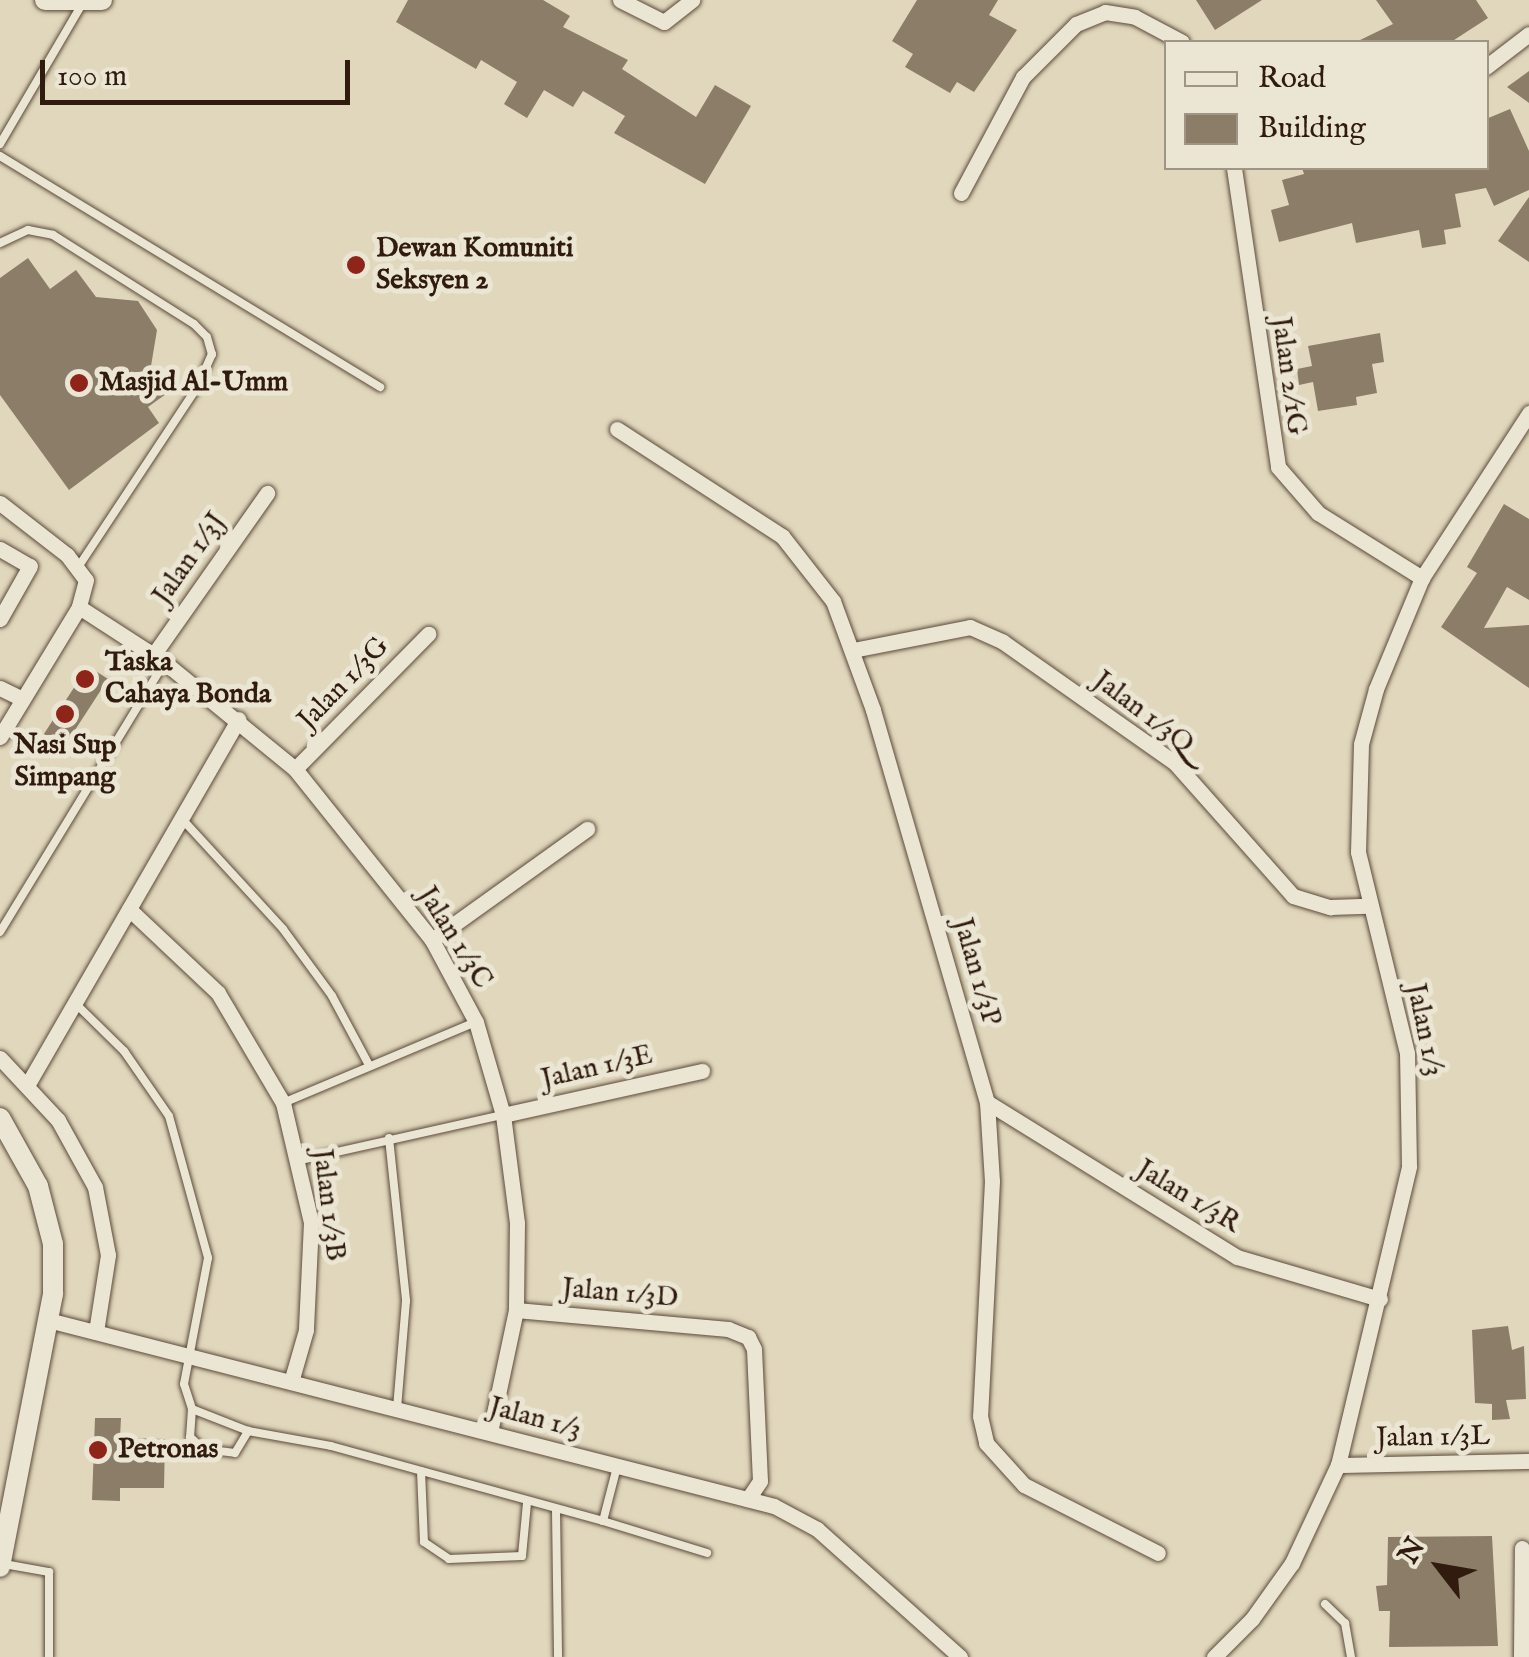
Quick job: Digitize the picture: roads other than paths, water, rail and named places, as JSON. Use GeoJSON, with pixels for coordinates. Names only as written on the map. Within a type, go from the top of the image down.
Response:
{"type":"FeatureCollection","features":[{"type":"Feature","properties":{"kind":"street"},"geometry":{"type":"LineString","coordinates":[[45,0],[92,2]]}},
{"type":"Feature","properties":{"kind":"street"},"geometry":{"type":"LineString","coordinates":[[620,0],[653,19],[674,20],[692,0]]}},
{"type":"Feature","properties":{"kind":"street"},"geometry":{"type":"LineString","coordinates":[[961,193],[1023,77],[1076,24],[1106,6],[1178,40]]}},
{"type":"Feature","properties":{"kind":"street"},"geometry":{"type":"LineString","coordinates":[[1489,65],[1529,34]]}},
{"type":"Feature","properties":{"kind":"street","name":"Jalan 2/1G"},"geometry":{"type":"LineString","coordinates":[[1234,170],[1278,467],[1318,513],[1422,578]]}},
{"type":"Feature","properties":{"kind":"street","name":"Jalan 1/3"},"geometry":{"type":"LineString","coordinates":[[1214,1657],[1292,1563],[1338,1465],[1409,1166],[1412,1092],[1367,906],[1354,797],[1361,744],[1376,689],[1422,578],[1529,413]]}},
{"type":"Feature","properties":{"kind":"street","name":"Jalan 1/3P"},"geometry":{"type":"LineString","coordinates":[[617,429],[782,536],[833,600],[854,650],[987,1102],[992,1181],[980,1416],[986,1444],[1024,1485],[1158,1553]]}},
{"type":"Feature","properties":{"kind":"street","name":"Jalan 1/3J"},"geometry":{"type":"LineString","coordinates":[[160,658],[267,492]]}},
{"type":"Feature","properties":{"kind":"street"},"geometry":{"type":"LineString","coordinates":[[0,503],[79,566],[86,580],[79,607],[0,737]]}},
{"type":"Feature","properties":{"kind":"street"},"geometry":{"type":"LineString","coordinates":[[0,549],[30,566],[0,619]]}},
{"type":"Feature","properties":{"kind":"street","name":"Jalan 1/3C"},"geometry":{"type":"LineString","coordinates":[[79,607],[160,658],[239,719],[295,769],[432,940],[476,1022],[503,1115],[518,1223],[516,1310],[490,1432]]}},
{"type":"Feature","properties":{"kind":"street","name":"Jalan 1/3Q"},"geometry":{"type":"LineString","coordinates":[[854,650],[970,627],[1002,642],[1175,764],[1293,896],[1330,907],[1367,906]]}},
{"type":"Feature","properties":{"kind":"street","name":"Jalan 1/3G"},"geometry":{"type":"LineString","coordinates":[[295,769],[428,634]]}},
{"type":"Feature","properties":{"kind":"street"},"geometry":{"type":"LineString","coordinates":[[0,688],[23,698]]}},
{"type":"Feature","properties":{"kind":"street"},"geometry":{"type":"LineString","coordinates":[[29,1082],[239,719]]}},
{"type":"Feature","properties":{"kind":"street"},"geometry":{"type":"LineString","coordinates":[[432,940],[587,829]]}},
{"type":"Feature","properties":{"kind":"street","name":"Jalan 1/3B"},"geometry":{"type":"LineString","coordinates":[[129,909],[218,993],[283,1104],[301,1160],[312,1275],[292,1382]]}},
{"type":"Feature","properties":{"kind":"street"},"geometry":{"type":"LineString","coordinates":[[0,1058],[29,1082],[79,1155],[104,1222],[108,1256],[96,1332]]}},
{"type":"Feature","properties":{"kind":"street","name":"Jalan 1/3E"},"geometry":{"type":"LineString","coordinates":[[503,1115],[702,1070]]}},
{"type":"Feature","properties":{"kind":"street","name":"Jalan 1/3R"},"geometry":{"type":"LineString","coordinates":[[987,1102],[1238,1257],[1380,1299]]}},
{"type":"Feature","properties":{"kind":"street"},"geometry":{"type":"LineString","coordinates":[[0,1118],[28,1160],[52,1244],[48,1320],[0,1566]]}},
{"type":"Feature","properties":{"kind":"street","name":"Jalan 1/3D"},"geometry":{"type":"LineString","coordinates":[[516,1310],[742,1334],[754,1348],[760,1480],[748,1500]]}},
{"type":"Feature","properties":{"kind":"street","name":"Jalan 1/3"},"geometry":{"type":"LineString","coordinates":[[48,1320],[797,1515],[960,1657]]}},
{"type":"Feature","properties":{"kind":"street","name":"Jalan 1/3L"},"geometry":{"type":"LineString","coordinates":[[1338,1465],[1529,1461]]}},
{"type":"Feature","properties":{"kind":"street"},"geometry":{"type":"LineString","coordinates":[[1521,1657],[1522,1548]]}},
{"type":"Feature","properties":{"kind":"lane"},"geometry":{"type":"LineString","coordinates":[[0,144],[92,2]]}},
{"type":"Feature","properties":{"kind":"lane"},"geometry":{"type":"LineString","coordinates":[[0,156],[380,386]]}},
{"type":"Feature","properties":{"kind":"lane"},"geometry":{"type":"LineString","coordinates":[[0,242],[28,230],[53,235],[194,324],[207,336],[212,354],[198,386],[79,566]]}},
{"type":"Feature","properties":{"kind":"lane"},"geometry":{"type":"LineString","coordinates":[[0,932],[160,658]]}},
{"type":"Feature","properties":{"kind":"lane"},"geometry":{"type":"LineString","coordinates":[[182,819],[283,929],[332,996],[370,1065]]}},
{"type":"Feature","properties":{"kind":"lane"},"geometry":{"type":"LineString","coordinates":[[75,1003],[124,1051],[169,1116],[208,1258],[189,1357],[185,1397],[192,1409],[190,1436],[202,1449],[235,1453],[248,1432]]}},
{"type":"Feature","properties":{"kind":"lane"},"geometry":{"type":"LineString","coordinates":[[283,1104],[476,1022]]}},
{"type":"Feature","properties":{"kind":"lane"},"geometry":{"type":"LineString","coordinates":[[301,1160],[503,1115]]}},
{"type":"Feature","properties":{"kind":"lane"},"geometry":{"type":"LineString","coordinates":[[389,1138],[406,1301],[396,1408]]}},
{"type":"Feature","properties":{"kind":"lane"},"geometry":{"type":"LineString","coordinates":[[192,1409],[248,1432],[421,1472],[707,1552]]}},
{"type":"Feature","properties":{"kind":"lane"},"geometry":{"type":"LineString","coordinates":[[603,1522],[616,1467]]}},
{"type":"Feature","properties":{"kind":"lane"},"geometry":{"type":"LineString","coordinates":[[421,1472],[424,1542],[449,1558],[522,1556],[527,1502]]}},
{"type":"Feature","properties":{"kind":"lane"},"geometry":{"type":"LineString","coordinates":[[556,1510],[558,1657]]}},
{"type":"Feature","properties":{"kind":"lane"},"geometry":{"type":"LineString","coordinates":[[0,1566],[49,1572],[48,1657]]}},
{"type":"Feature","properties":{"kind":"lane"},"geometry":{"type":"LineString","coordinates":[[1326,1604],[1344,1623],[1351,1657]]}},
{"type":"Feature","properties":{"kind":"place","name":"Dewan Komuniti Seksyen 2"},"geometry":{"type":"Point","coordinates":[356,265]}},
{"type":"Feature","properties":{"kind":"place","name":"Masjid Al-Umm"},"geometry":{"type":"Point","coordinates":[79,383]}},
{"type":"Feature","properties":{"kind":"place","name":"Taska Cahaya Bonda"},"geometry":{"type":"Point","coordinates":[85,679]}},
{"type":"Feature","properties":{"kind":"place","name":"Nasi Sup Simpang"},"geometry":{"type":"Point","coordinates":[65,714]}},
{"type":"Feature","properties":{"kind":"place","name":"Petronas"},"geometry":{"type":"Point","coordinates":[98,1450]}}]}
